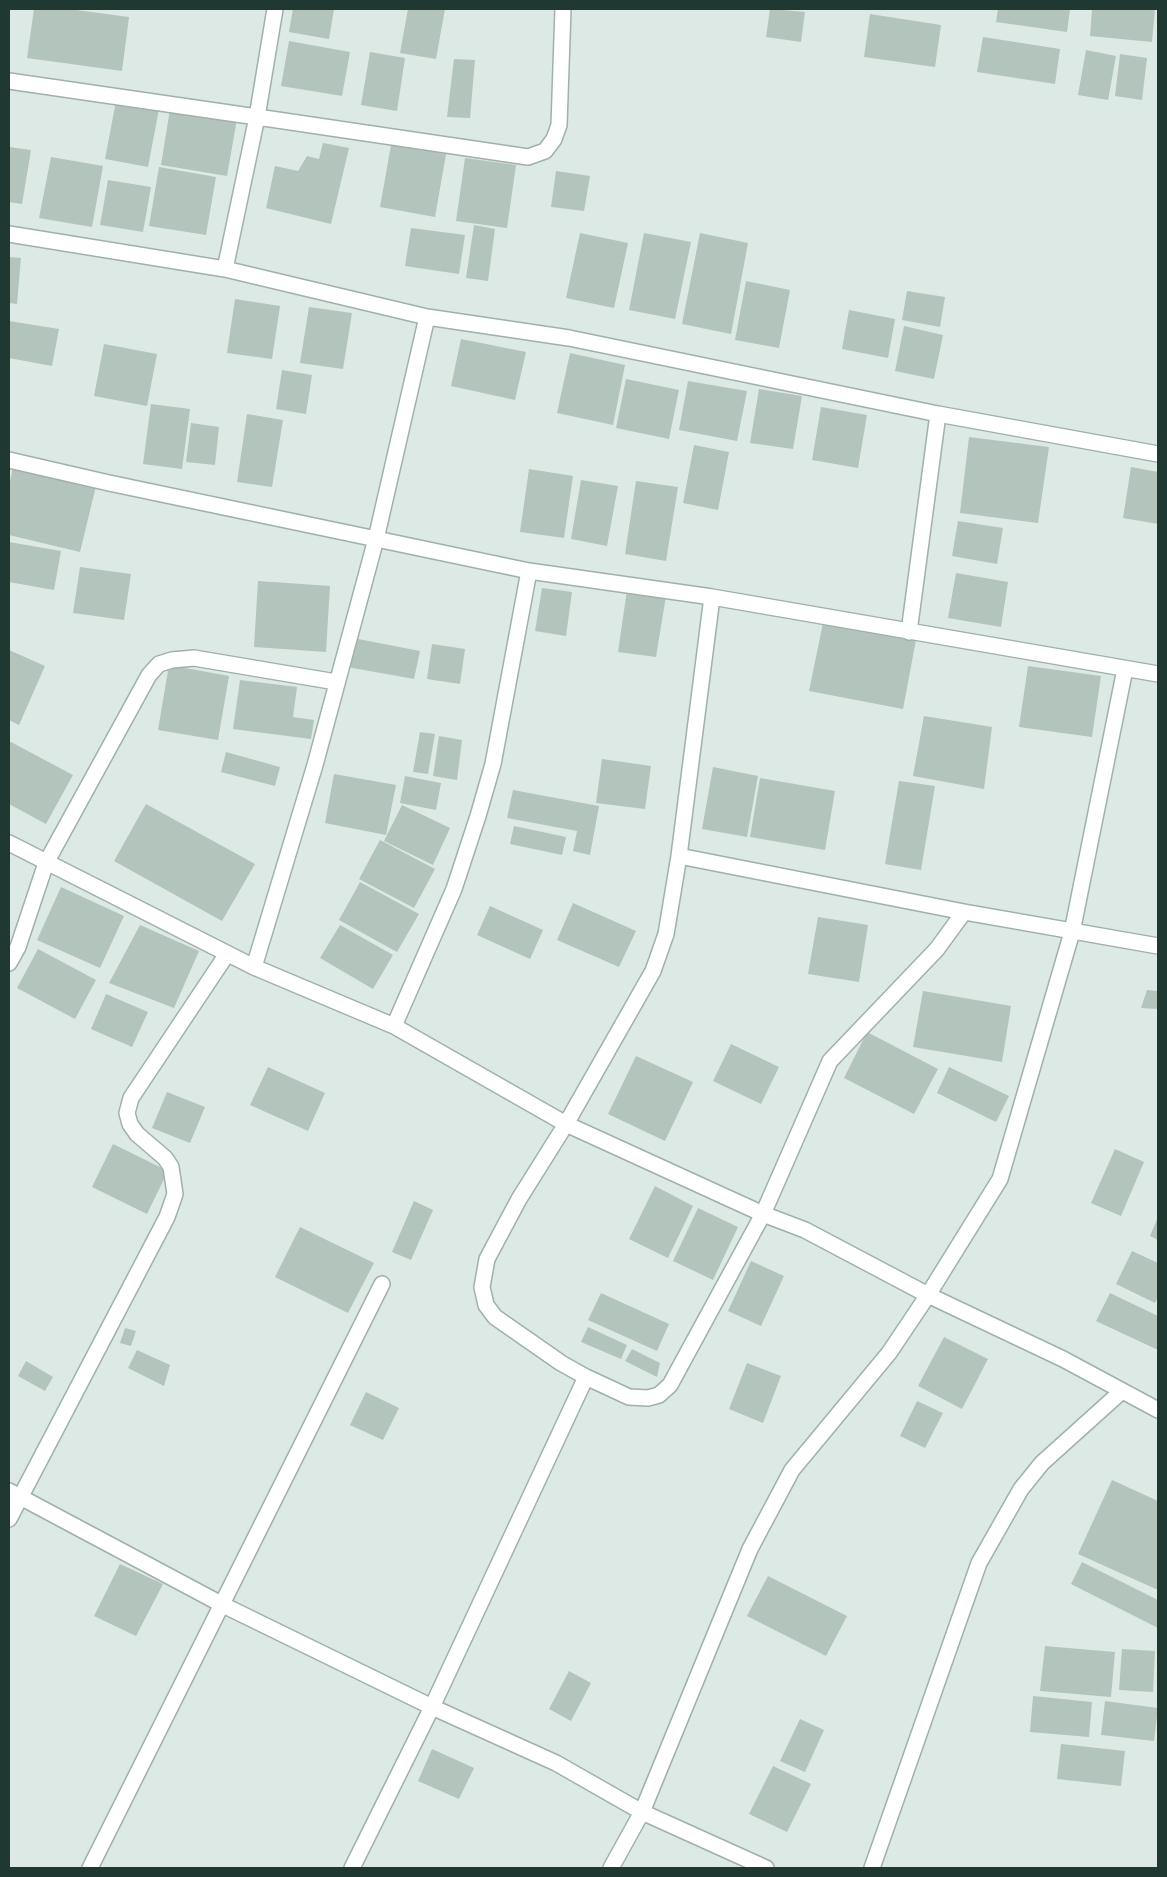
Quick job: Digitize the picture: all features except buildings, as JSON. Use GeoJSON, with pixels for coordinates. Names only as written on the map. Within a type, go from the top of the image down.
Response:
{"type":"FeatureCollection","features":[{"type":"Feature","properties":{"kind":"street"},"geometry":{"type":"LineString","coordinates":[[225,269],[257,117],[275,9]]}},
{"type":"Feature","properties":{"kind":"street"},"geometry":{"type":"LineString","coordinates":[[9,81],[528,157],[545,151],[554,139],[559,125],[563,9]]}},
{"type":"Feature","properties":{"kind":"street"},"geometry":{"type":"LineString","coordinates":[[9,234],[225,269],[427,317],[569,338],[938,414],[1158,454]]}},
{"type":"Feature","properties":{"kind":"street"},"geometry":{"type":"LineString","coordinates":[[254,967],[315,765],[376,539],[427,317]]}},
{"type":"Feature","properties":{"kind":"street"},"geometry":{"type":"LineString","coordinates":[[909,632],[938,414]]}},
{"type":"Feature","properties":{"kind":"street"},"geometry":{"type":"LineString","coordinates":[[9,460],[529,571],[712,597],[1158,674]]}},
{"type":"Feature","properties":{"kind":"street"},"geometry":{"type":"LineString","coordinates":[[394,1026],[454,889],[480,808],[493,764],[529,571]]}},
{"type":"Feature","properties":{"kind":"street"},"geometry":{"type":"LineString","coordinates":[[712,597],[679,856],[666,934],[654,970],[566,1124],[519,1199],[487,1259],[482,1288],[486,1306],[495,1317],[561,1363],[586,1377],[630,1397],[648,1398],[659,1394],[670,1385],[764,1214],[830,1061],[938,949],[964,912]]}},
{"type":"Feature","properties":{"kind":"street"},"geometry":{"type":"LineString","coordinates":[[9,963],[18,948],[46,863],[149,675],[159,664],[172,660],[194,658],[336,682]]}},
{"type":"Feature","properties":{"kind":"street"},"geometry":{"type":"LineString","coordinates":[[611,1868],[642,1812],[750,1549],[792,1470],[889,1353],[928,1295],[1000,1180],[1072,932],[1125,669]]}},
{"type":"Feature","properties":{"kind":"street"},"geometry":{"type":"LineString","coordinates":[[9,843],[254,967],[394,1026],[566,1124],[764,1214],[805,1230],[928,1295],[1063,1358],[1158,1410]]}},
{"type":"Feature","properties":{"kind":"street"},"geometry":{"type":"LineString","coordinates":[[679,856],[964,912],[1158,946]]}},
{"type":"Feature","properties":{"kind":"street"},"geometry":{"type":"LineString","coordinates":[[9,1519],[14,1493],[167,1217],[175,1194],[171,1167],[165,1158],[137,1134],[130,1124],[127,1113],[130,1098],[227,954]]}},
{"type":"Feature","properties":{"kind":"street"},"geometry":{"type":"LineString","coordinates":[[90,1868],[382,1284]]}},
{"type":"Feature","properties":{"kind":"street"},"geometry":{"type":"LineString","coordinates":[[352,1868],[432,1708],[586,1377]]}},
{"type":"Feature","properties":{"kind":"street"},"geometry":{"type":"LineString","coordinates":[[872,1868],[979,1563],[1021,1489],[1042,1463],[1122,1391]]}},
{"type":"Feature","properties":{"kind":"street"},"geometry":{"type":"LineString","coordinates":[[14,1493],[223,1605],[432,1708],[556,1763],[642,1812],[766,1868]]}}]}
